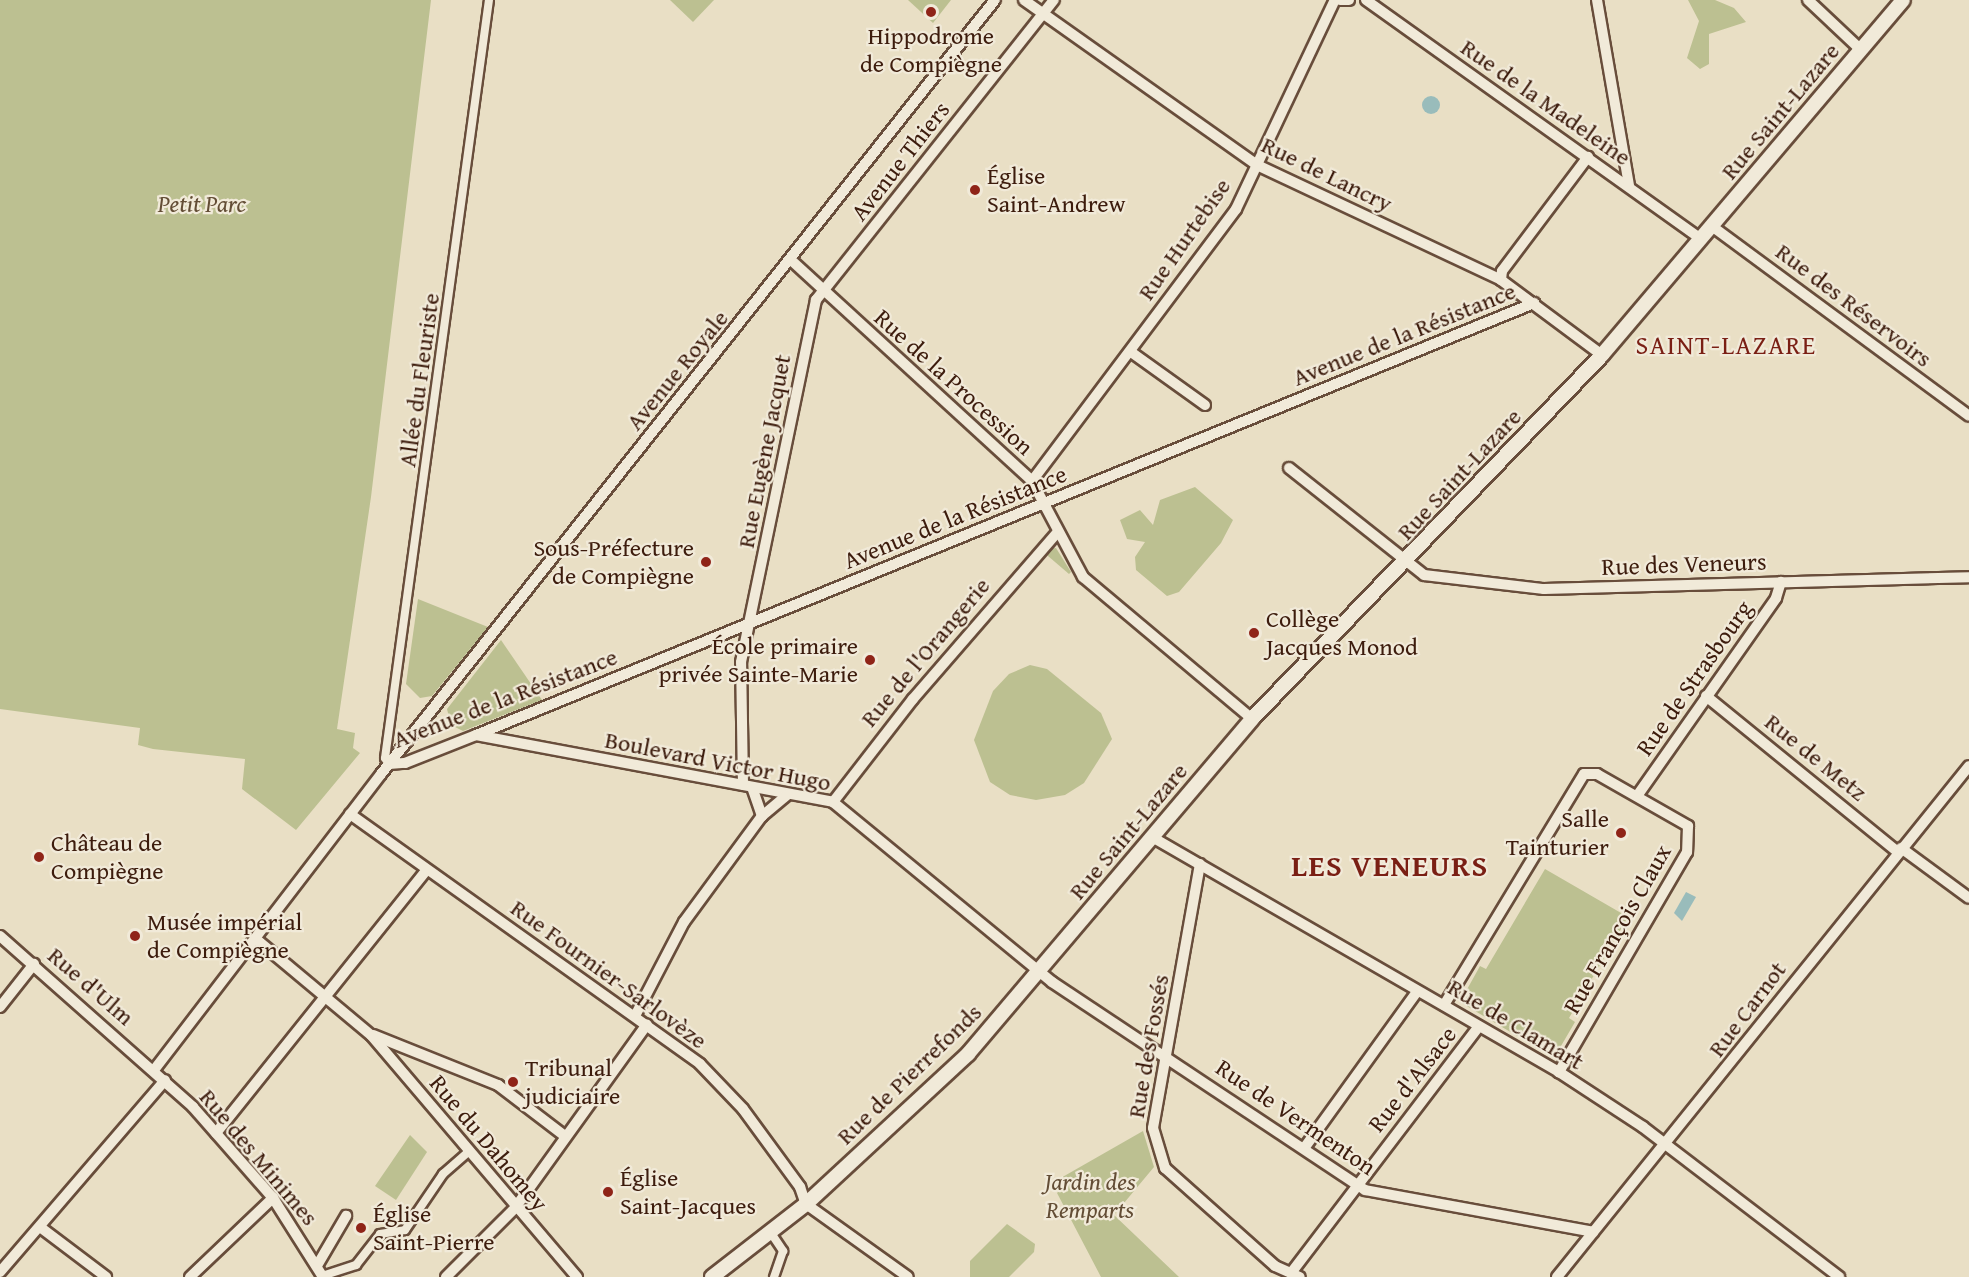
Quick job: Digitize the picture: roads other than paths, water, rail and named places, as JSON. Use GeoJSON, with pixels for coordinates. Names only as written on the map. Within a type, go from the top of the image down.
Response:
{"type":"FeatureCollection","features":[{"type":"Feature","properties":{"kind":"main road","name":"Rue Saint-Lazare"},"geometry":{"type":"LineString","coordinates":[[1039,971],[1252,719],[1406,563],[1602,355],[1903,0]]}},
{"type":"Feature","properties":{"kind":"main road","name":"Rue de Pierrefonds"},"geometry":{"type":"LineString","coordinates":[[712,1277],[806,1204],[968,1054],[1039,971]]}},
{"type":"Feature","properties":{"kind":"street","name":"Allée du Fleuriste"},"geometry":{"type":"LineString","coordinates":[[389,764],[387,749],[489,0]]}},
{"type":"Feature","properties":{"kind":"street","name":"Avenue Royale"},"geometry":{"type":"LineString","coordinates":[[154,1070],[389,764],[791,261],[994,0]]}},
{"type":"Feature","properties":{"kind":"street","name":"Rue de Lancry"},"geometry":{"type":"LineString","coordinates":[[1024,0],[1257,165],[1501,280],[1602,355]]}},
{"type":"Feature","properties":{"kind":"street","name":"Avenue Thiers"},"geometry":{"type":"LineString","coordinates":[[824,291],[1054,0]]}},
{"type":"Feature","properties":{"kind":"street","name":"Rue Hurtebise"},"geometry":{"type":"LineString","coordinates":[[1032,481],[1236,209],[1335,0]]}},
{"type":"Feature","properties":{"kind":"street"},"geometry":{"type":"LineString","coordinates":[[1340,0],[1349,0]]}},
{"type":"Feature","properties":{"kind":"street","name":"Rue de la Madeleine"},"geometry":{"type":"LineString","coordinates":[[1366,0],[1701,239]]}},
{"type":"Feature","properties":{"kind":"street"},"geometry":{"type":"LineString","coordinates":[[1597,0],[1629,186]]}},
{"type":"Feature","properties":{"kind":"street"},"geometry":{"type":"LineString","coordinates":[[1808,0],[1862,50]]}},
{"type":"Feature","properties":{"kind":"street"},"geometry":{"type":"LineString","coordinates":[[1501,280],[1502,271],[1588,157]]}},
{"type":"Feature","properties":{"kind":"street","name":"Rue des Réservoirs"},"geometry":{"type":"LineString","coordinates":[[1713,226],[1969,416]]}},
{"type":"Feature","properties":{"kind":"street","name":"Rue de la Procession"},"geometry":{"type":"LineString","coordinates":[[791,261],[1032,481],[1056,534],[1083,577],[1252,719]]}},
{"type":"Feature","properties":{"kind":"street","name":"Rue Eugène Jacquet"},"geometry":{"type":"LineString","coordinates":[[762,816],[748,786],[738,691],[816,300],[824,291]]}},
{"type":"Feature","properties":{"kind":"street","name":"Avenue de la Résistance"},"geometry":{"type":"LineString","coordinates":[[389,764],[405,764],[1534,303]]}},
{"type":"Feature","properties":{"kind":"street"},"geometry":{"type":"LineString","coordinates":[[1131,352],[1205,405]]}},
{"type":"Feature","properties":{"kind":"street","name":"Rue des Veneurs"},"geometry":{"type":"LineString","coordinates":[[1289,468],[1424,575],[1515,588],[1969,577]]}},
{"type":"Feature","properties":{"kind":"street","name":"Rue de l'Orangerie"},"geometry":{"type":"LineString","coordinates":[[832,802],[1031,557],[1056,534]]}},
{"type":"Feature","properties":{"kind":"street","name":"Rue de Strasbourg"},"geometry":{"type":"LineString","coordinates":[[1637,796],[1776,598],[1781,582]]}},
{"type":"Feature","properties":{"kind":"street","name":"Rue de Metz"},"geometry":{"type":"LineString","coordinates":[[1706,696],[1900,850],[1969,898]]}},
{"type":"Feature","properties":{"kind":"street","name":"Boulevard Victor Hugo"},"geometry":{"type":"LineString","coordinates":[[476,735],[832,802],[1039,971]]}},
{"type":"Feature","properties":{"kind":"street","name":"Rue Carnot"},"geometry":{"type":"LineString","coordinates":[[1557,1277],[1969,766]]}},
{"type":"Feature","properties":{"kind":"street","name":"Rue François Claux"},"geometry":{"type":"LineString","coordinates":[[1444,1005],[1575,781],[1598,774],[1637,796],[1688,826],[1692,838],[1559,1072]]}},
{"type":"Feature","properties":{"kind":"street"},"geometry":{"type":"LineString","coordinates":[[635,1016],[684,922],[762,816],[787,795]]}},
{"type":"Feature","properties":{"kind":"street","name":"Rue Fournier-Sarlovèze"},"geometry":{"type":"LineString","coordinates":[[350,814],[700,1064],[743,1109],[800,1187],[806,1204]]}},
{"type":"Feature","properties":{"kind":"street","name":"Rue de Clamart"},"geometry":{"type":"LineString","coordinates":[[1152,837],[1416,993],[1444,1005],[1559,1072],[1664,1145],[1839,1277]]}},
{"type":"Feature","properties":{"kind":"street","name":"Rue des Fossés"},"geometry":{"type":"LineString","coordinates":[[1200,864],[1168,1057],[1153,1128],[1165,1168],[1251,1246],[1296,1275]]}},
{"type":"Feature","properties":{"kind":"street"},"geometry":{"type":"LineString","coordinates":[[216,1133],[427,870]]}},
{"type":"Feature","properties":{"kind":"street","name":"Rue d'Ulm"},"geometry":{"type":"LineString","coordinates":[[0,936],[154,1070]]}},
{"type":"Feature","properties":{"kind":"street"},"geometry":{"type":"LineString","coordinates":[[256,939],[371,1035],[498,1085],[565,1136]]}},
{"type":"Feature","properties":{"kind":"street"},"geometry":{"type":"LineString","coordinates":[[0,1007],[34,964]]}},
{"type":"Feature","properties":{"kind":"street","name":"Rue de Vermenton"},"geometry":{"type":"LineString","coordinates":[[1039,971],[1378,1197],[1593,1232]]}},
{"type":"Feature","properties":{"kind":"street"},"geometry":{"type":"LineString","coordinates":[[1305,1147],[1416,993]]}},
{"type":"Feature","properties":{"kind":"street"},"geometry":{"type":"LineString","coordinates":[[446,1277],[515,1208],[647,1024]]}},
{"type":"Feature","properties":{"kind":"street","name":"Rue d'Alsace"},"geometry":{"type":"LineString","coordinates":[[1296,1275],[1357,1184],[1479,1026]]}},
{"type":"Feature","properties":{"kind":"street","name":"Rue du Dahomey"},"geometry":{"type":"LineString","coordinates":[[371,1035],[515,1208],[577,1277]]}},
{"type":"Feature","properties":{"kind":"street","name":"Rue des Minimes"},"geometry":{"type":"LineString","coordinates":[[154,1070],[216,1133],[273,1198],[318,1264],[322,1277]]}},
{"type":"Feature","properties":{"kind":"street"},"geometry":{"type":"LineString","coordinates":[[0,1272],[165,1080]]}},
{"type":"Feature","properties":{"kind":"street"},"geometry":{"type":"LineString","coordinates":[[322,1277],[356,1264],[380,1234],[405,1230],[443,1174],[468,1152]]}},
{"type":"Feature","properties":{"kind":"street"},"geometry":{"type":"LineString","coordinates":[[190,1277],[273,1198]]}},
{"type":"Feature","properties":{"kind":"street"},"geometry":{"type":"LineString","coordinates":[[806,1204],[908,1277]]}},
{"type":"Feature","properties":{"kind":"street"},"geometry":{"type":"LineString","coordinates":[[318,1264],[346,1216]]}},
{"type":"Feature","properties":{"kind":"street"},"geometry":{"type":"LineString","coordinates":[[40,1227],[106,1277]]}},
{"type":"Feature","properties":{"kind":"street"},"geometry":{"type":"LineString","coordinates":[[771,1233],[783,1251],[774,1277]]}},
{"type":"Feature","properties":{"kind":"water"},"geometry":{"type":"Polygon","coordinates":[[[1431,96],[1437,99],[1440,105],[1437,111],[1431,114],[1425,111],[1422,105],[1425,99],[1431,96]]]}},
{"type":"Feature","properties":{"kind":"water"},"geometry":{"type":"Polygon","coordinates":[[[1686,892],[1696,897],[1682,921],[1674,913],[1686,892]]]}},
{"type":"Feature","properties":{"kind":"place","name":"Hippodrome de Compiègne"},"geometry":{"type":"Point","coordinates":[931,12]}},
{"type":"Feature","properties":{"kind":"place","name":"Église Saint-Andrew"},"geometry":{"type":"Point","coordinates":[975,190]}},
{"type":"Feature","properties":{"kind":"place","name":"Sous-Préfecture de Compiègne"},"geometry":{"type":"Point","coordinates":[706,562]}},
{"type":"Feature","properties":{"kind":"place","name":"Collège Jacques Monod"},"geometry":{"type":"Point","coordinates":[1254,633]}},
{"type":"Feature","properties":{"kind":"place","name":"École primaire privée Sainte-Marie"},"geometry":{"type":"Point","coordinates":[870,660]}},
{"type":"Feature","properties":{"kind":"place","name":"Salle Tainturier"},"geometry":{"type":"Point","coordinates":[1621,833]}},
{"type":"Feature","properties":{"kind":"place","name":"Château de Compiègne"},"geometry":{"type":"Point","coordinates":[39,857]}},
{"type":"Feature","properties":{"kind":"place","name":"Musée impérial de Compiègne"},"geometry":{"type":"Point","coordinates":[135,936]}},
{"type":"Feature","properties":{"kind":"place","name":"Tribunal judiciaire"},"geometry":{"type":"Point","coordinates":[513,1082]}},
{"type":"Feature","properties":{"kind":"place","name":"Église Saint-Jacques"},"geometry":{"type":"Point","coordinates":[608,1192]}},
{"type":"Feature","properties":{"kind":"place","name":"Église Saint-Pierre"},"geometry":{"type":"Point","coordinates":[361,1228]}},
{"type":"Feature","properties":{"kind":"district","name":"SAINT-LAZARE"},"geometry":{"type":"Point","coordinates":[1726,345]}},
{"type":"Feature","properties":{"kind":"district","name":"LES VENEURS"},"geometry":{"type":"Point","coordinates":[1390,865]}},
{"type":"Feature","properties":{"kind":"park label","name":"Petit Parc"},"geometry":{"type":"Point","coordinates":[202,204]}},
{"type":"Feature","properties":{"kind":"park label","name":"Jardin des Remparts"},"geometry":{"type":"Point","coordinates":[1090,1196]}}]}
